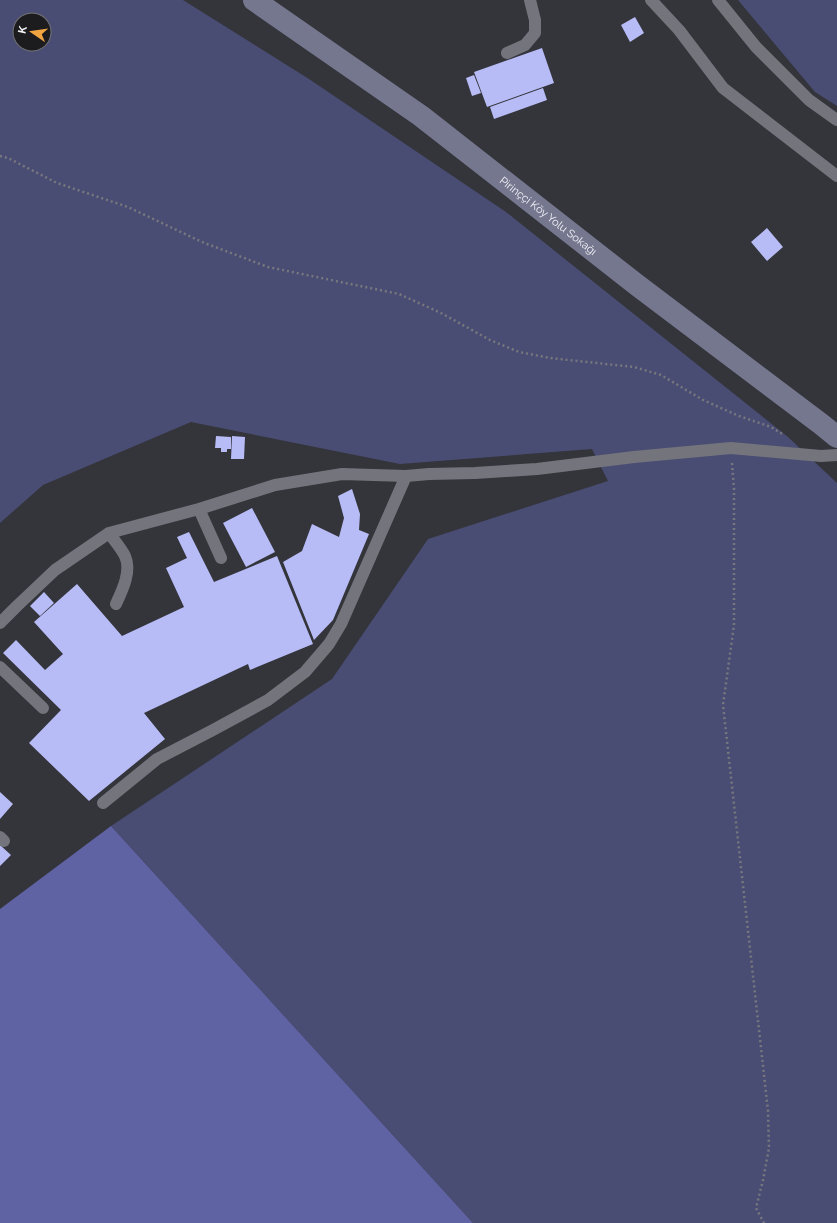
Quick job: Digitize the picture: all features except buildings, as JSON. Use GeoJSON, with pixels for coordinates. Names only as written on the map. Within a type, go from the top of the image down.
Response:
{"type":"FeatureCollection","features":[{"type":"Feature","properties":{"kind":"main road","name":"Pirinççi Köy Yolu Sokağı"},"geometry":{"type":"LineString","coordinates":[[254,0],[421,116],[637,285],[837,437]]}},
{"type":"Feature","properties":{"kind":"lane"},"geometry":{"type":"LineString","coordinates":[[507,52],[525,45],[534,33],[535,20],[530,0]]}},
{"type":"Feature","properties":{"kind":"lane"},"geometry":{"type":"LineString","coordinates":[[651,0],[679,30],[723,88],[837,176]]}},
{"type":"Feature","properties":{"kind":"lane"},"geometry":{"type":"LineString","coordinates":[[718,0],[756,48],[809,100],[837,120]]}},
{"type":"Feature","properties":{"kind":"lane"},"geometry":{"type":"LineString","coordinates":[[0,623],[55,570],[109,533],[199,509],[275,485],[342,474],[406,476],[537,469],[634,457],[731,448],[820,456],[837,455]]}},
{"type":"Feature","properties":{"kind":"lane"},"geometry":{"type":"LineString","coordinates":[[103,803],[157,759],[268,700],[305,672],[329,644],[341,624],[406,476]]}},
{"type":"Feature","properties":{"kind":"lane"},"geometry":{"type":"LineString","coordinates":[[199,509],[221,558]]}},
{"type":"Feature","properties":{"kind":"lane"},"geometry":{"type":"LineString","coordinates":[[109,533],[125,557],[127,568],[126,580],[116,604]]}},
{"type":"Feature","properties":{"kind":"lane"},"geometry":{"type":"LineString","coordinates":[[0,667],[43,708]]}},
{"type":"Feature","properties":{"kind":"path"},"geometry":{"type":"LineString","coordinates":[[0,156],[8,158],[57,183],[128,207],[202,242],[268,267],[399,294],[441,313],[490,340],[519,352],[550,358],[634,367],[661,375],[703,400],[739,416],[771,427],[789,438]]}},
{"type":"Feature","properties":{"kind":"path"},"geometry":{"type":"LineString","coordinates":[[731,448],[734,488],[734,625],[723,705],[768,1111],[769,1148],[756,1208],[764,1223]]}},
{"type":"Feature","properties":{"kind":"shaded area"},"geometry":{"type":"Polygon","coordinates":[[[0,0],[183,0],[309,79],[506,212],[788,437],[837,483],[837,1223],[473,1223],[111,826],[332,679],[428,539],[608,481],[592,449],[400,464],[191,422],[43,485],[0,523],[0,0]]]}},
{"type":"Feature","properties":{"kind":"shaded area"},"geometry":{"type":"Polygon","coordinates":[[[738,0],[837,0],[837,106],[815,92],[738,0]]]}},
{"type":"Feature","properties":{"kind":"shaded area"},"geometry":{"type":"Polygon","coordinates":[[[111,826],[473,1223],[0,1223],[0,909],[111,826]]]}}]}
